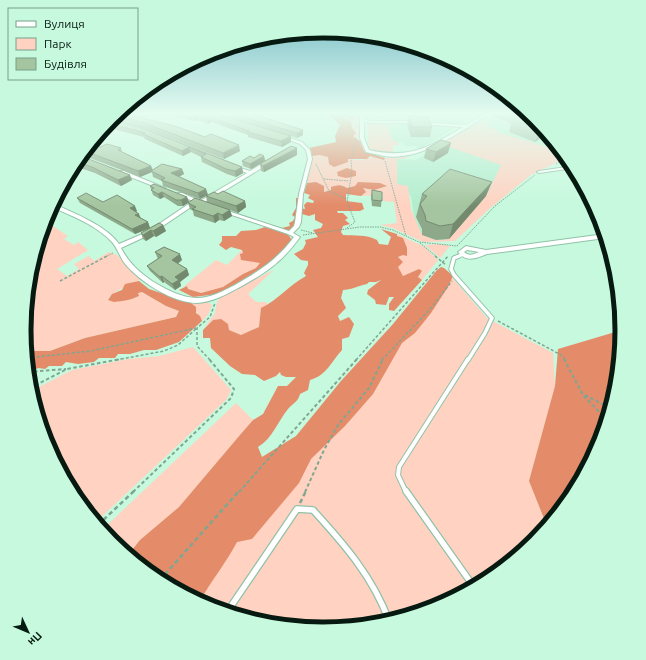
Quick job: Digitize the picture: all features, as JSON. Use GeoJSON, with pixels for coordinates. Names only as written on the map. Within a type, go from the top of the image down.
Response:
{"type":"FeatureCollection","features":[{"type":"Feature","properties":{"kind":"street"},"geometry":{"type":"LineString","coordinates":[[290,232],[296,227],[301,194],[310,159],[303,145],[295,147]]}},
{"type":"Feature","properties":{"kind":"street"},"geometry":{"type":"LineString","coordinates":[[365,145],[367,150],[388,156],[412,155],[434,145]]}},
{"type":"Feature","properties":{"kind":"street"},"geometry":{"type":"LineString","coordinates":[[118,247],[149,233],[275,158]]}},
{"type":"Feature","properties":{"kind":"street"},"geometry":{"type":"LineString","coordinates":[[228,164],[250,172]]}},
{"type":"Feature","properties":{"kind":"street"},"geometry":{"type":"LineString","coordinates":[[540,172],[566,167]]}},
{"type":"Feature","properties":{"kind":"street"},"geometry":{"type":"LineString","coordinates":[[115,170],[169,190]]}},
{"type":"Feature","properties":{"kind":"street"},"geometry":{"type":"LineString","coordinates":[[176,193],[207,205]]}},
{"type":"Feature","properties":{"kind":"street"},"geometry":{"type":"LineString","coordinates":[[58,208],[114,240],[121,255],[128,264],[144,277],[180,298],[206,300],[262,274],[283,257],[298,237],[290,232],[214,208]]}},
{"type":"Feature","properties":{"kind":"street"},"geometry":{"type":"LineString","coordinates":[[462,255],[461,252],[466,248],[486,252],[600,237]]}},
{"type":"Feature","properties":{"kind":"lane"},"geometry":{"type":"LineString","coordinates":[[462,255],[454,258],[451,269],[454,275],[492,318],[485,333],[399,467],[398,475],[403,487],[470,582]]}},
{"type":"Feature","properties":{"kind":"lane"},"geometry":{"type":"LineString","coordinates":[[230,607],[297,509],[313,510],[344,546],[370,579],[384,604],[387,615]]}},
{"type":"Feature","properties":{"kind":"path"},"geometry":{"type":"LineString","coordinates":[[354,145],[348,198],[351,214],[355,222],[360,227]]}},
{"type":"Feature","properties":{"kind":"path"},"geometry":{"type":"LineString","coordinates":[[388,156],[385,162],[406,237]]}},
{"type":"Feature","properties":{"kind":"path"},"geometry":{"type":"LineString","coordinates":[[310,159],[316,164],[329,191],[348,198]]}},
{"type":"Feature","properties":{"kind":"path"},"geometry":{"type":"LineString","coordinates":[[555,164],[561,161]]}},
{"type":"Feature","properties":{"kind":"path"},"geometry":{"type":"LineString","coordinates":[[164,575],[457,246],[495,206],[540,172]]}},
{"type":"Feature","properties":{"kind":"path"},"geometry":{"type":"LineString","coordinates":[[324,179],[334,181],[350,181]]}},
{"type":"Feature","properties":{"kind":"path"},"geometry":{"type":"LineString","coordinates":[[342,229],[355,222]]}},
{"type":"Feature","properties":{"kind":"path"},"geometry":{"type":"LineString","coordinates":[[298,237],[342,229],[380,226],[393,230],[419,242],[457,246]]}},
{"type":"Feature","properties":{"kind":"path"},"geometry":{"type":"LineString","coordinates":[[296,227],[306,232],[319,234]]}},
{"type":"Feature","properties":{"kind":"path"},"geometry":{"type":"LineString","coordinates":[[419,242],[442,263],[451,269]]}},
{"type":"Feature","properties":{"kind":"path"},"geometry":{"type":"LineString","coordinates":[[60,281],[114,252],[118,247]]}},
{"type":"Feature","properties":{"kind":"path"},"geometry":{"type":"LineString","coordinates":[[297,509],[338,425],[369,388],[381,361],[397,342],[411,330],[432,307],[454,275]]}},
{"type":"Feature","properties":{"kind":"path"},"geometry":{"type":"LineString","coordinates":[[34,372],[67,369],[164,351],[178,345],[210,317],[215,308],[218,295]]}},
{"type":"Feature","properties":{"kind":"path"},"geometry":{"type":"LineString","coordinates":[[492,318],[563,356],[583,394],[602,415]]}},
{"type":"Feature","properties":{"kind":"path"},"geometry":{"type":"LineString","coordinates":[[32,358],[47,358],[197,328]]}},
{"type":"Feature","properties":{"kind":"path"},"geometry":{"type":"LineString","coordinates":[[102,521],[231,398],[234,389],[217,367],[196,346],[197,328]]}},
{"type":"Feature","properties":{"kind":"path"},"geometry":{"type":"LineString","coordinates":[[37,385],[67,369]]}},
{"type":"Feature","properties":{"kind":"path"},"geometry":{"type":"LineString","coordinates":[[583,394],[605,405]]}},
{"type":"Feature","properties":{"kind":"shaded area"},"geometry":{"type":"Polygon","coordinates":[[[323,145],[362,145],[364,151],[385,158],[384,160],[370,156],[367,159],[348,159],[348,162],[334,167],[329,164],[328,157],[320,155],[311,156],[309,148],[323,145]]]}},
{"type":"Feature","properties":{"kind":"shaded area"},"geometry":{"type":"Polygon","coordinates":[[[405,145],[427,145],[417,149],[417,146],[405,145]]]}},
{"type":"Feature","properties":{"kind":"shaded area"},"geometry":{"type":"Polygon","coordinates":[[[441,145],[549,145],[556,154],[516,170],[486,196],[449,239],[436,240],[422,235],[415,224],[411,196],[397,184],[397,159],[416,160],[441,145]]]}},
{"type":"Feature","properties":{"kind":"shaded area"},"geometry":{"type":"Polygon","coordinates":[[[347,168],[356,171],[356,176],[346,178],[338,176],[337,172],[347,168]]]}},
{"type":"Feature","properties":{"kind":"shaded area"},"geometry":{"type":"Polygon","coordinates":[[[316,182],[324,186],[324,192],[331,190],[331,187],[341,185],[347,188],[355,186],[358,182],[380,183],[387,186],[374,190],[363,188],[366,192],[361,196],[346,194],[346,201],[362,203],[364,209],[360,211],[337,211],[338,213],[343,213],[348,218],[345,220],[350,224],[343,226],[341,232],[343,235],[368,237],[377,240],[379,244],[388,245],[391,237],[381,229],[397,234],[397,236],[403,238],[407,248],[407,256],[403,255],[398,257],[403,262],[398,267],[403,276],[419,269],[422,271],[418,277],[422,280],[394,311],[389,310],[389,304],[394,297],[389,297],[386,305],[376,304],[375,300],[367,294],[368,290],[381,280],[343,290],[341,298],[346,308],[338,316],[340,321],[349,317],[354,324],[349,337],[342,339],[342,350],[328,368],[321,375],[310,380],[308,390],[300,394],[297,401],[284,414],[271,435],[258,447],[262,457],[296,436],[341,381],[393,324],[437,270],[441,267],[444,268],[453,276],[448,287],[431,313],[415,333],[402,343],[373,394],[345,426],[311,459],[299,483],[252,539],[237,542],[203,596],[161,573],[131,551],[140,540],[179,507],[253,420],[263,414],[278,386],[287,386],[296,377],[286,377],[281,375],[280,372],[276,376],[264,381],[255,375],[242,374],[230,366],[211,348],[210,338],[203,338],[203,330],[213,320],[221,319],[228,324],[229,330],[241,335],[259,327],[261,308],[273,301],[306,276],[304,273],[308,265],[308,261],[301,260],[294,254],[303,249],[306,243],[305,240],[318,237],[313,230],[321,228],[323,224],[315,220],[315,214],[309,216],[298,213],[294,229],[283,229],[266,223],[282,228],[290,226],[289,223],[293,221],[295,217],[292,215],[296,208],[296,198],[299,198],[300,208],[305,209],[304,205],[307,202],[313,203],[314,201],[308,198],[310,195],[304,193],[307,183],[316,182]]]}},
{"type":"Feature","properties":{"kind":"shaded area"},"geometry":{"type":"Polygon","coordinates":[[[265,227],[285,233],[291,238],[292,242],[276,260],[218,294],[193,297],[179,290],[187,286],[188,289],[201,293],[223,287],[243,274],[256,268],[260,263],[241,260],[240,254],[243,253],[242,250],[231,247],[226,250],[219,245],[222,241],[222,236],[236,236],[241,231],[256,230],[265,227]]]}},
{"type":"Feature","properties":{"kind":"shaded area"},"geometry":{"type":"Polygon","coordinates":[[[139,281],[149,289],[191,303],[196,307],[196,313],[200,316],[202,321],[179,342],[156,350],[144,350],[130,354],[118,354],[115,358],[99,358],[94,362],[78,364],[66,362],[62,366],[49,366],[45,369],[39,368],[33,370],[32,351],[50,351],[85,338],[176,317],[179,311],[166,306],[142,292],[138,293],[139,296],[127,300],[114,302],[108,300],[112,294],[122,290],[125,284],[139,281]]]}},
{"type":"Feature","properties":{"kind":"shaded area"},"geometry":{"type":"Polygon","coordinates":[[[615,332],[613,368],[600,424],[576,476],[545,521],[529,481],[555,386],[558,349],[615,332]]]}},
{"type":"Feature","properties":{"kind":"green space"},"geometry":{"type":"Polygon","coordinates":[[[369,145],[399,145],[393,146],[393,153],[398,154],[391,155],[369,149],[369,145]]]}},
{"type":"Feature","properties":{"kind":"green space"},"geometry":{"type":"Polygon","coordinates":[[[443,145],[539,145],[550,148],[561,161],[531,175],[489,209],[455,241],[423,242],[393,228],[380,225],[397,223],[394,202],[383,201],[383,195],[361,196],[366,192],[362,188],[374,190],[386,186],[381,184],[367,183],[347,188],[342,185],[324,192],[324,186],[312,182],[307,183],[311,161],[309,155],[358,160],[372,157],[382,160],[385,158],[407,157],[409,158],[397,159],[397,184],[408,186],[411,209],[422,235],[436,240],[449,239],[486,196],[501,165],[443,145]]]}},
{"type":"Feature","properties":{"kind":"green space"},"geometry":{"type":"Polygon","coordinates":[[[50,225],[68,236],[64,239],[74,245],[78,242],[88,250],[57,269],[67,276],[79,269],[74,264],[89,256],[94,261],[109,252],[117,255],[140,278],[139,281],[122,288],[108,299],[120,301],[128,300],[139,296],[137,293],[142,292],[166,306],[179,311],[176,317],[85,338],[50,351],[32,351],[31,330],[33,292],[41,254],[50,225]]]}},
{"type":"Feature","properties":{"kind":"green space"},"geometry":{"type":"Polygon","coordinates":[[[397,234],[425,247],[438,260],[422,280],[418,277],[422,271],[419,269],[403,276],[397,267],[397,258],[403,255],[397,234]]]}},
{"type":"Feature","properties":{"kind":"green space"},"geometry":{"type":"Polygon","coordinates":[[[440,244],[450,246],[440,258],[425,245],[440,244]]]}},
{"type":"Feature","properties":{"kind":"green space"},"geometry":{"type":"Polygon","coordinates":[[[242,250],[243,253],[260,263],[256,268],[243,274],[223,287],[201,293],[188,289],[187,286],[183,287],[216,260],[227,265],[242,250]]]}},
{"type":"Feature","properties":{"kind":"green space"},"geometry":{"type":"Polygon","coordinates":[[[444,268],[487,318],[553,353],[555,386],[529,481],[545,521],[516,550],[501,562],[469,583],[435,600],[399,612],[361,620],[323,622],[285,620],[247,612],[211,600],[177,583],[444,268]]]}},
{"type":"Feature","properties":{"kind":"green space"},"geometry":{"type":"Polygon","coordinates":[[[274,270],[248,294],[256,302],[266,302],[268,305],[261,309],[259,327],[241,335],[229,330],[213,320],[203,330],[215,313],[217,302],[221,296],[274,270]]]}},
{"type":"Feature","properties":{"kind":"green space"},"geometry":{"type":"Polygon","coordinates":[[[206,301],[212,305],[208,315],[202,321],[191,303],[206,301]]]}},
{"type":"Feature","properties":{"kind":"green space"},"geometry":{"type":"Polygon","coordinates":[[[193,347],[231,390],[227,399],[100,519],[80,492],[61,459],[46,424],[37,388],[72,370],[128,359],[159,356],[193,347]]]}},
{"type":"Feature","properties":{"kind":"green space"},"geometry":{"type":"Polygon","coordinates":[[[236,403],[253,420],[179,507],[140,540],[131,551],[106,526],[236,403]]]}},
{"type":"Feature","properties":{"kind":"building"},"geometry":{"type":"Polygon","coordinates":[[[96,145],[100,147],[110,145],[121,148],[118,150],[151,166],[138,171],[90,153],[96,145]]]}},
{"type":"Feature","properties":{"kind":"building"},"geometry":{"type":"Polygon","coordinates":[[[168,145],[185,145],[242,167],[235,171],[226,169],[201,157],[206,154],[189,147],[182,151],[168,145]]]}},
{"type":"Feature","properties":{"kind":"building"},"geometry":{"type":"Polygon","coordinates":[[[202,145],[239,145],[223,153],[202,145]]]}},
{"type":"Feature","properties":{"kind":"building"},"geometry":{"type":"Polygon","coordinates":[[[433,145],[448,145],[436,152],[426,149],[433,145]]]}},
{"type":"Feature","properties":{"kind":"building"},"geometry":{"type":"Polygon","coordinates":[[[291,146],[297,148],[263,166],[260,164],[291,146]]]}},
{"type":"Feature","properties":{"kind":"building"},"geometry":{"type":"Polygon","coordinates":[[[260,154],[264,156],[250,164],[242,161],[250,156],[254,158],[260,154]]]}},
{"type":"Feature","properties":{"kind":"building"},"geometry":{"type":"Polygon","coordinates":[[[87,158],[130,175],[118,180],[83,164],[87,158]]]}},
{"type":"Feature","properties":{"kind":"building"},"geometry":{"type":"Polygon","coordinates":[[[162,164],[182,169],[171,173],[206,189],[198,193],[161,180],[165,178],[151,171],[162,164]]]}},
{"type":"Feature","properties":{"kind":"building"},"geometry":{"type":"Polygon","coordinates":[[[450,169],[492,182],[453,224],[440,226],[426,221],[420,204],[427,196],[422,194],[450,169]]]}},
{"type":"Feature","properties":{"kind":"building"},"geometry":{"type":"Polygon","coordinates":[[[154,184],[187,197],[181,200],[176,200],[162,192],[158,194],[151,190],[154,188],[150,186],[154,184]]]}},
{"type":"Feature","properties":{"kind":"building"},"geometry":{"type":"Polygon","coordinates":[[[372,190],[382,192],[382,201],[372,200],[372,190]]]}},
{"type":"Feature","properties":{"kind":"building"},"geometry":{"type":"Polygon","coordinates":[[[223,191],[245,201],[236,206],[206,196],[214,192],[218,194],[223,191]]]}},
{"type":"Feature","properties":{"kind":"building"},"geometry":{"type":"Polygon","coordinates":[[[86,193],[103,202],[117,195],[135,206],[130,208],[139,214],[135,215],[148,222],[132,229],[77,198],[86,193]]]}},
{"type":"Feature","properties":{"kind":"building"},"geometry":{"type":"Polygon","coordinates":[[[195,198],[230,210],[222,215],[218,213],[213,216],[192,209],[196,207],[188,203],[195,198]]]}},
{"type":"Feature","properties":{"kind":"building"},"geometry":{"type":"Polygon","coordinates":[[[159,223],[163,225],[143,235],[141,233],[159,223]]]}},
{"type":"Feature","properties":{"kind":"building"},"geometry":{"type":"Polygon","coordinates":[[[164,247],[180,254],[172,260],[187,269],[175,277],[179,280],[172,284],[162,276],[160,277],[147,266],[162,256],[155,252],[164,247]]]}}]}
